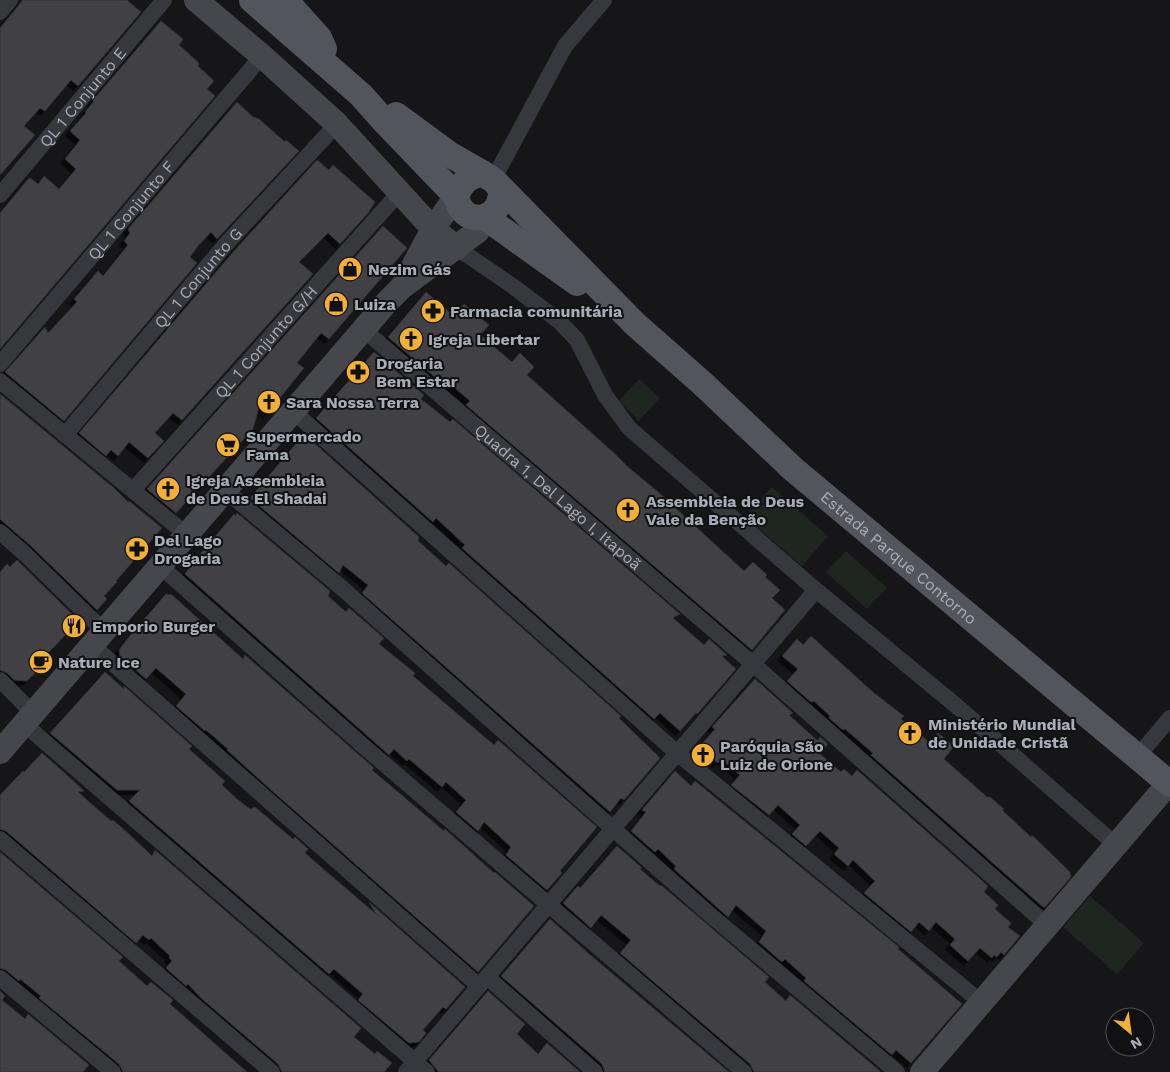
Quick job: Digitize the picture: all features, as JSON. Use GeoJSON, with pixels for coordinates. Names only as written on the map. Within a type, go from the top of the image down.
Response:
{"type":"FeatureCollection","features":[{"type":"Feature","properties":{"kind":"main road","name":"Estrada Parque Contorno"},"geometry":{"type":"LineString","coordinates":[[252,0],[361,95],[456,196]]}},
{"type":"Feature","properties":{"kind":"main road"},"geometry":{"type":"LineString","coordinates":[[285,0],[319,38],[339,76]]}},
{"type":"Feature","properties":{"kind":"main road","name":"Estrada Parque Contorno"},"geometry":{"type":"LineString","coordinates":[[361,95],[398,116],[449,154],[492,180],[635,324],[703,384],[793,469],[1170,783]]}},
{"type":"Feature","properties":{"kind":"main road"},"geometry":{"type":"LineString","coordinates":[[492,180],[500,200],[495,211],[486,218],[466,214],[459,207],[456,196],[464,181],[492,180]]}},
{"type":"Feature","properties":{"kind":"main road","name":"Estrada Parque Contorno"},"geometry":{"type":"LineString","coordinates":[[486,218],[635,324]]}},
{"type":"Feature","properties":{"kind":"street"},"geometry":{"type":"LineString","coordinates":[[0,12],[10,0]]}},
{"type":"Feature","properties":{"kind":"street","name":"QL 1 Conjunto E"},"geometry":{"type":"LineString","coordinates":[[0,195],[164,0]]}},
{"type":"Feature","properties":{"kind":"street"},"geometry":{"type":"LineString","coordinates":[[196,0],[262,56],[337,124],[433,229],[456,248],[514,287],[559,321],[577,340],[605,395],[630,428],[816,590],[973,720],[1116,845]]}},
{"type":"Feature","properties":{"kind":"street"},"geometry":{"type":"LineString","coordinates":[[492,180],[565,46],[604,0]]}},
{"type":"Feature","properties":{"kind":"street","name":"QL 1 Conjunto F"},"geometry":{"type":"LineString","coordinates":[[0,364],[262,56]]}},
{"type":"Feature","properties":{"kind":"street","name":"QL 1 Conjunto G"},"geometry":{"type":"LineString","coordinates":[[65,434],[226,244],[337,124]]}},
{"type":"Feature","properties":{"kind":"street","name":"QL 1 Conjunto G/H"},"geometry":{"type":"LineString","coordinates":[[133,490],[399,193]]}},
{"type":"Feature","properties":{"kind":"street"},"geometry":{"type":"LineString","coordinates":[[402,287],[433,229],[456,196]]}},
{"type":"Feature","properties":{"kind":"street"},"geometry":{"type":"LineString","coordinates":[[0,752],[402,287],[478,231],[486,218]]}},
{"type":"Feature","properties":{"kind":"street","name":"Quadra 1, Del Lago I, Itapoã"},"geometry":{"type":"LineString","coordinates":[[364,330],[753,664],[1047,925]]}},
{"type":"Feature","properties":{"kind":"street"},"geometry":{"type":"LineString","coordinates":[[0,381],[187,535]]}},
{"type":"Feature","properties":{"kind":"street"},"geometry":{"type":"LineString","coordinates":[[293,411],[678,753],[982,1002]]}},
{"type":"Feature","properties":{"kind":"street"},"geometry":{"type":"LineString","coordinates":[[225,490],[343,589],[708,913],[897,1072]]}},
{"type":"Feature","properties":{"kind":"street"},"geometry":{"type":"LineString","coordinates":[[0,532],[24,553],[98,638],[483,982],[595,1072]]}},
{"type":"Feature","properties":{"kind":"street"},"geometry":{"type":"LineString","coordinates":[[160,566],[361,744],[744,1072]]}},
{"type":"Feature","properties":{"kind":"street"},"geometry":{"type":"LineString","coordinates":[[0,680],[28,718],[416,1069],[483,982],[816,590]]}},
{"type":"Feature","properties":{"kind":"street"},"geometry":{"type":"LineString","coordinates":[[1138,756],[1170,718]]}},
{"type":"Feature","properties":{"kind":"street"},"geometry":{"type":"LineString","coordinates":[[922,1072],[1170,783]]}},
{"type":"Feature","properties":{"kind":"street"},"geometry":{"type":"LineString","coordinates":[[0,838],[272,1072]]}},
{"type":"Feature","properties":{"kind":"street"},"geometry":{"type":"LineString","coordinates":[[0,978],[113,1072]]}},
{"type":"Feature","properties":{"kind":"shaded area"},"geometry":{"type":"Polygon","coordinates":[[[639,379],[660,398],[639,421],[619,401],[639,379]]]}},
{"type":"Feature","properties":{"kind":"shaded area"},"geometry":{"type":"Polygon","coordinates":[[[772,487],[828,536],[802,566],[745,517],[772,487]]]}},
{"type":"Feature","properties":{"kind":"shaded area"},"geometry":{"type":"Polygon","coordinates":[[[846,551],[887,588],[867,609],[826,572],[846,551]]]}},
{"type":"Feature","properties":{"kind":"shaded area"},"geometry":{"type":"Polygon","coordinates":[[[1090,896],[1144,943],[1117,974],[1063,927],[1090,896]]]}},
{"type":"Feature","properties":{"kind":"building"},"geometry":{"type":"Polygon","coordinates":[[[23,0],[127,0],[141,12],[78,86],[71,80],[45,111],[40,108],[24,126],[35,135],[0,175],[0,28],[23,0]]]}},
{"type":"Feature","properties":{"kind":"building"},"geometry":{"type":"Polygon","coordinates":[[[161,21],[183,39],[179,45],[199,63],[198,66],[214,81],[207,89],[215,96],[0,349],[0,213],[28,179],[30,178],[38,184],[44,176],[59,189],[76,169],[65,159],[80,140],[70,131],[86,113],[93,100],[161,21]]]}},
{"type":"Feature","properties":{"kind":"building"},"geometry":{"type":"Polygon","coordinates":[[[237,102],[253,117],[259,119],[285,142],[286,140],[299,151],[217,239],[211,232],[198,246],[190,257],[197,263],[64,421],[5,372],[45,327],[48,333],[77,302],[74,299],[98,271],[103,276],[128,245],[124,241],[130,233],[128,229],[237,102]]]}},
{"type":"Feature","properties":{"kind":"building"},"geometry":{"type":"Polygon","coordinates":[[[317,160],[329,170],[333,165],[375,202],[368,213],[340,244],[328,233],[299,262],[313,274],[182,420],[173,413],[155,433],[164,441],[148,458],[129,442],[118,456],[111,450],[106,456],[79,433],[234,251],[317,160]]]}},
{"type":"Feature","properties":{"kind":"building"},"geometry":{"type":"Polygon","coordinates":[[[383,226],[407,248],[329,339],[321,333],[297,363],[304,368],[267,414],[259,407],[253,429],[176,513],[147,489],[383,226]]]}},
{"type":"Feature","properties":{"kind":"building"},"geometry":{"type":"Polygon","coordinates":[[[426,292],[454,316],[464,304],[489,325],[480,335],[512,362],[520,353],[534,367],[527,375],[628,467],[744,571],[753,562],[767,575],[765,577],[780,590],[772,598],[785,610],[752,650],[466,405],[470,401],[440,375],[437,379],[388,337],[426,292]]]}},
{"type":"Feature","properties":{"kind":"building"},"geometry":{"type":"Polygon","coordinates":[[[374,352],[424,395],[421,399],[450,422],[453,419],[680,614],[673,618],[704,645],[709,639],[727,655],[722,656],[736,669],[680,731],[660,713],[654,719],[462,548],[465,545],[436,518],[433,522],[316,418],[374,352]]]}},
{"type":"Feature","properties":{"kind":"building"},"geometry":{"type":"Polygon","coordinates":[[[0,394],[114,488],[128,502],[162,528],[104,596],[107,599],[97,610],[31,546],[0,519],[0,394]]]}},
{"type":"Feature","properties":{"kind":"building"},"geometry":{"type":"Polygon","coordinates":[[[304,434],[419,537],[418,541],[446,566],[449,563],[621,716],[619,718],[660,758],[624,800],[621,798],[610,812],[362,593],[368,585],[343,565],[339,573],[250,498],[304,434]]]}},
{"type":"Feature","properties":{"kind":"building"},"geometry":{"type":"Polygon","coordinates":[[[237,513],[330,591],[328,596],[346,612],[349,608],[384,638],[379,644],[415,673],[413,676],[494,745],[498,740],[597,827],[560,871],[562,873],[547,890],[506,855],[511,847],[484,822],[478,831],[456,812],[466,800],[446,782],[442,787],[394,749],[389,755],[185,574],[234,514],[235,516],[237,513]]]}},
{"type":"Feature","properties":{"kind":"building"},"geometry":{"type":"Polygon","coordinates":[[[17,560],[79,621],[48,653],[52,657],[27,681],[14,680],[7,673],[0,670],[0,572],[7,564],[10,567],[17,560]]]}},
{"type":"Feature","properties":{"kind":"building"},"geometry":{"type":"Polygon","coordinates":[[[166,594],[172,595],[243,659],[245,655],[374,768],[372,770],[444,831],[445,829],[534,906],[478,972],[269,788],[228,749],[176,706],[186,694],[156,668],[146,679],[120,656],[119,650],[166,594]]]}},
{"type":"Feature","properties":{"kind":"building"},"geometry":{"type":"Polygon","coordinates":[[[811,636],[874,693],[904,716],[901,719],[930,743],[938,733],[954,746],[944,759],[987,797],[990,797],[1004,809],[1002,810],[1031,837],[1032,835],[1070,872],[1071,877],[1045,907],[871,755],[873,753],[829,718],[830,716],[814,701],[811,702],[787,681],[798,669],[782,656],[797,639],[803,645],[811,636]]]}},
{"type":"Feature","properties":{"kind":"building"},"geometry":{"type":"Polygon","coordinates":[[[105,672],[124,689],[124,686],[192,746],[189,749],[225,781],[222,785],[237,799],[250,809],[255,807],[293,839],[295,837],[308,849],[305,853],[376,914],[369,902],[465,987],[446,1009],[443,1007],[423,1030],[426,1033],[419,1042],[409,1043],[358,1000],[363,994],[334,969],[329,974],[129,801],[140,790],[117,790],[50,733],[105,672]]]}},
{"type":"Feature","properties":{"kind":"building"},"geometry":{"type":"Polygon","coordinates":[[[755,679],[793,713],[789,715],[818,741],[820,737],[828,744],[820,754],[841,772],[844,769],[852,776],[857,770],[988,886],[984,892],[998,905],[995,909],[1011,923],[1008,927],[1020,936],[1004,955],[1001,952],[997,957],[994,955],[992,958],[980,948],[968,961],[950,945],[955,939],[936,922],[929,931],[919,922],[911,932],[864,893],[875,881],[853,860],[848,866],[834,854],[839,848],[820,831],[806,846],[792,834],[800,825],[778,805],[769,815],[731,785],[740,775],[721,759],[718,763],[699,747],[715,729],[712,727],[755,679]]]}},
{"type":"Feature","properties":{"kind":"building"},"geometry":{"type":"Polygon","coordinates":[[[42,753],[84,791],[78,792],[111,821],[113,820],[152,856],[155,850],[361,1028],[354,1037],[375,1054],[377,1051],[392,1063],[384,1072],[282,1072],[278,1064],[202,999],[188,984],[186,986],[166,968],[172,961],[170,956],[151,938],[149,940],[143,935],[136,943],[6,831],[0,829],[0,795],[42,753]]]}},
{"type":"Feature","properties":{"kind":"building"},"geometry":{"type":"Polygon","coordinates":[[[675,771],[691,786],[695,781],[899,947],[898,949],[962,1004],[911,1063],[896,1050],[892,1055],[804,981],[806,978],[785,959],[782,962],[759,942],[766,931],[736,905],[728,917],[674,869],[676,866],[658,849],[655,852],[631,831],[646,812],[642,810],[675,771]]]}},
{"type":"Feature","properties":{"kind":"building"},"geometry":{"type":"Polygon","coordinates":[[[617,846],[642,868],[640,869],[769,977],[765,982],[786,1001],[790,995],[880,1071],[754,1072],[750,1064],[620,953],[631,940],[601,915],[591,928],[563,903],[578,886],[580,888],[617,846]]]}},
{"type":"Feature","properties":{"kind":"building"},"geometry":{"type":"Polygon","coordinates":[[[0,852],[123,957],[119,961],[147,986],[151,982],[173,1000],[170,1004],[247,1072],[123,1072],[119,1064],[39,998],[41,996],[20,979],[19,981],[6,970],[0,968],[0,852]]]}},
{"type":"Feature","properties":{"kind":"building"},"geometry":{"type":"Polygon","coordinates":[[[550,919],[729,1072],[605,1072],[602,1064],[501,976],[550,919]]]}},
{"type":"Feature","properties":{"kind":"building"},"geometry":{"type":"Polygon","coordinates":[[[0,991],[5,996],[2,1000],[25,1019],[28,1014],[89,1065],[83,1072],[0,1072],[0,991]]]}},
{"type":"Feature","properties":{"kind":"building"},"geometry":{"type":"Polygon","coordinates":[[[488,991],[525,1024],[517,1034],[538,1054],[547,1043],[580,1072],[439,1072],[429,1060],[488,991]]]}},
{"type":"Feature","properties":{"kind":"place","name":"Nezim Gás"},"geometry":{"type":"Point","coordinates":[350,269]}},
{"type":"Feature","properties":{"kind":"place","name":"Luiza"},"geometry":{"type":"Point","coordinates":[336,304]}},
{"type":"Feature","properties":{"kind":"place","name":"Farmacia comunitária"},"geometry":{"type":"Point","coordinates":[433,311]}},
{"type":"Feature","properties":{"kind":"place","name":"Igreja Libertar"},"geometry":{"type":"Point","coordinates":[411,339]}},
{"type":"Feature","properties":{"kind":"place","name":"Drogaria Bem Estar"},"geometry":{"type":"Point","coordinates":[358,372]}},
{"type":"Feature","properties":{"kind":"place","name":"Sara Nossa Terra"},"geometry":{"type":"Point","coordinates":[269,402]}},
{"type":"Feature","properties":{"kind":"place","name":"Supermercado Fama"},"geometry":{"type":"Point","coordinates":[228,445]}},
{"type":"Feature","properties":{"kind":"place","name":"Igreja Assembleia de Deus El Shadai"},"geometry":{"type":"Point","coordinates":[168,489]}},
{"type":"Feature","properties":{"kind":"place","name":"Assembleia de Deus Vale da Benção"},"geometry":{"type":"Point","coordinates":[628,510]}},
{"type":"Feature","properties":{"kind":"place","name":"Del Lago Drogaria"},"geometry":{"type":"Point","coordinates":[137,549]}},
{"type":"Feature","properties":{"kind":"place","name":"Emporio Burger"},"geometry":{"type":"Point","coordinates":[74,626]}},
{"type":"Feature","properties":{"kind":"place","name":"Nature Ice"},"geometry":{"type":"Point","coordinates":[41,662]}},
{"type":"Feature","properties":{"kind":"place","name":"Ministério Mundial de Unidade Cristã"},"geometry":{"type":"Point","coordinates":[910,733]}},
{"type":"Feature","properties":{"kind":"place","name":"Paróquia São Luiz de Orione"},"geometry":{"type":"Point","coordinates":[703,755]}}]}
